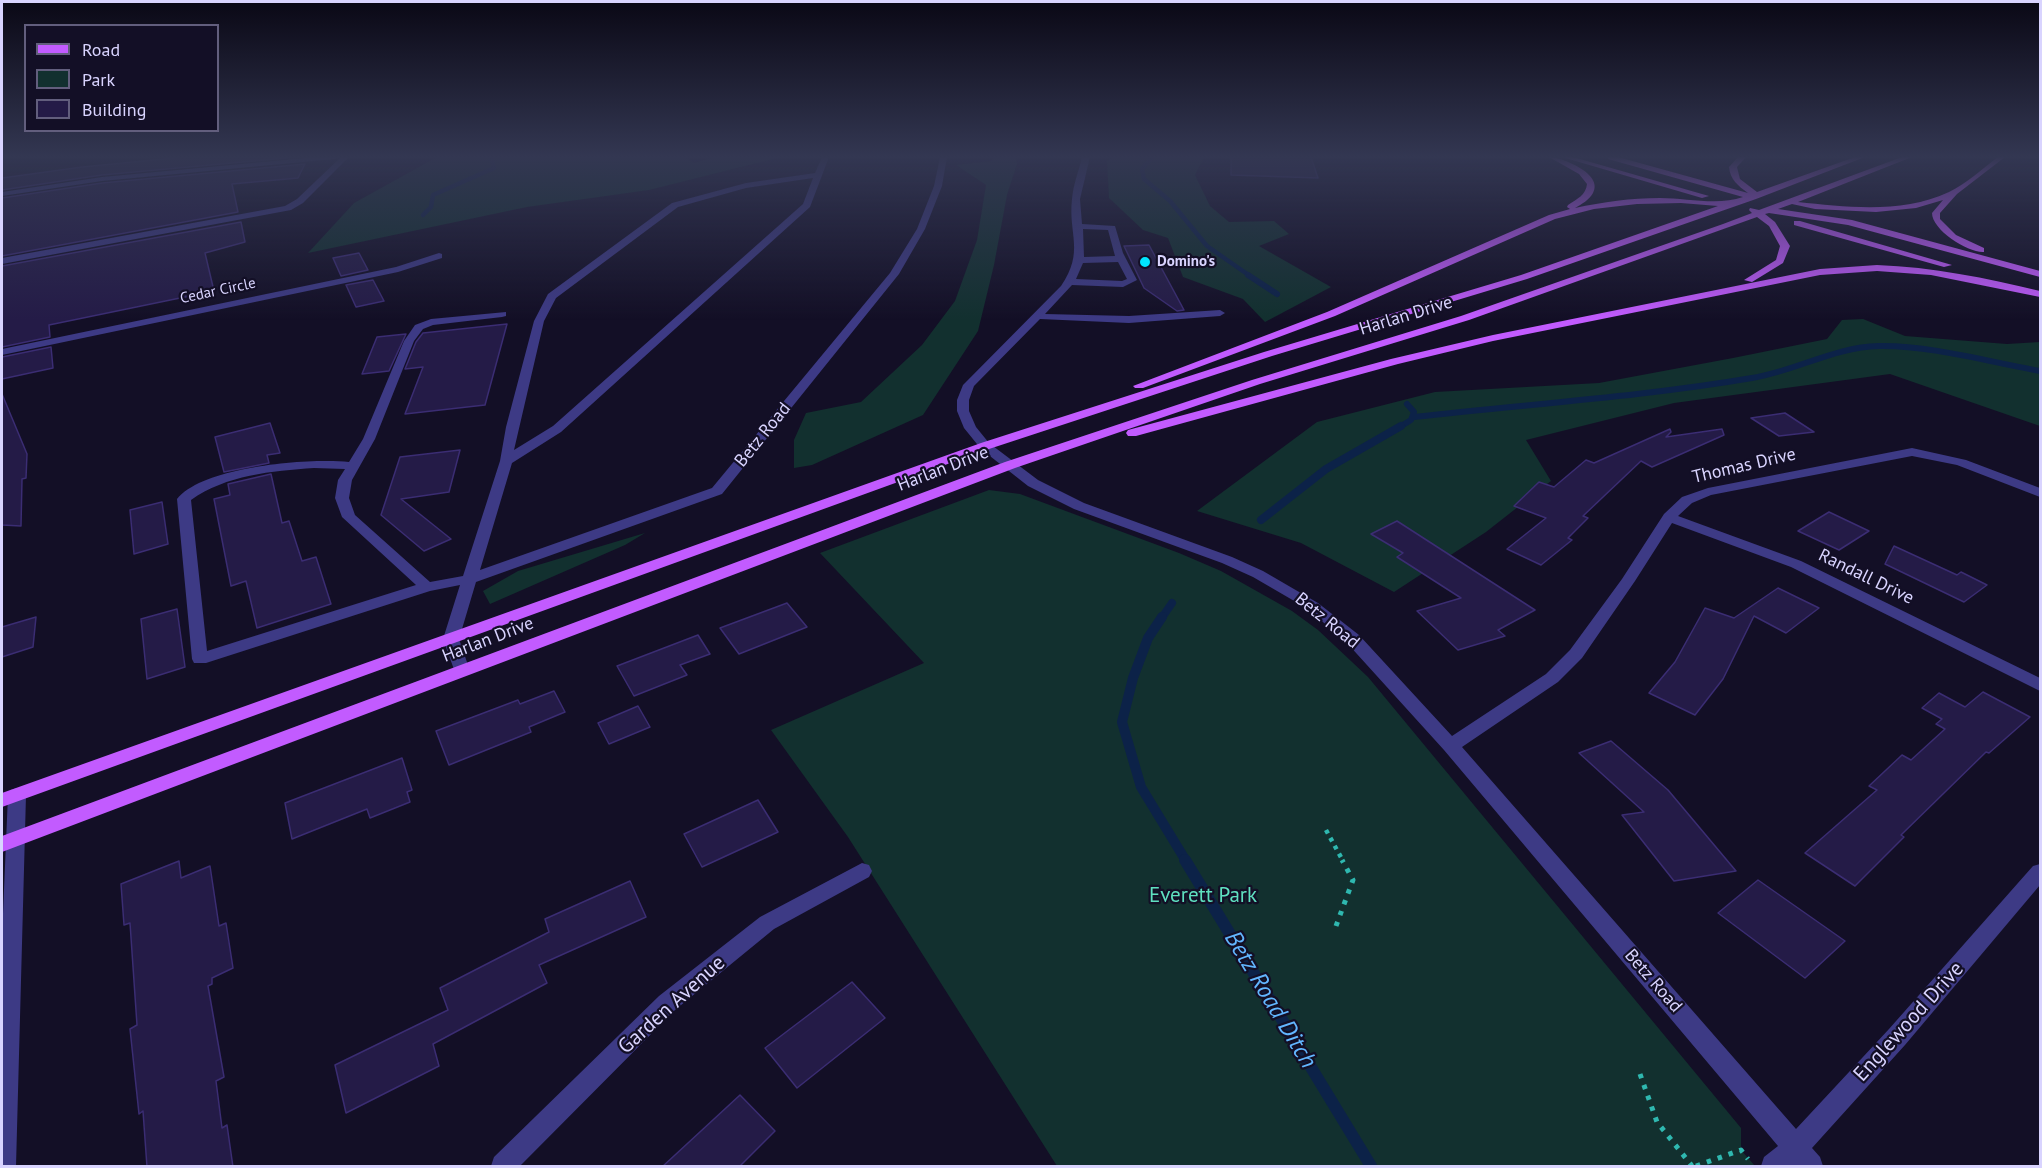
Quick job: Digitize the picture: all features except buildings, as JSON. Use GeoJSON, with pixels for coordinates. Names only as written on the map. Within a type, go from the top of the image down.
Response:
{"type":"FeatureCollection","features":[{"type":"Feature","properties":{"kind":"main road"},"geometry":{"type":"LineString","coordinates":[[985,446],[1331,314],[1562,212]]}},
{"type":"Feature","properties":{"kind":"main road"},"geometry":{"type":"LineString","coordinates":[[1552,217],[1575,212]]}},
{"type":"Feature","properties":{"kind":"main road","name":"Harlan Drive"},"geometry":{"type":"LineString","coordinates":[[9,798],[985,446],[1269,354],[1501,284],[1711,212]]}},
{"type":"Feature","properties":{"kind":"main road"},"geometry":{"type":"LineString","coordinates":[[1709,294],[1758,277],[1780,261],[1785,246],[1778,231],[1763,216],[1755,212]]}},
{"type":"Feature","properties":{"kind":"main road"},"geometry":{"type":"LineString","coordinates":[[1760,212],[2040,292]]}},
{"type":"Feature","properties":{"kind":"main road","name":"Harlan Drive"},"geometry":{"type":"LineString","coordinates":[[8,842],[1010,465],[1256,382],[1465,318],[1764,212]]}},
{"type":"Feature","properties":{"kind":"main road"},"geometry":{"type":"LineString","coordinates":[[1777,212],[1852,223]]}},
{"type":"Feature","properties":{"kind":"main road"},"geometry":{"type":"LineString","coordinates":[[1786,212],[1856,239]]}},
{"type":"Feature","properties":{"kind":"main road"},"geometry":{"type":"LineString","coordinates":[[1807,212],[2040,272]]}},
{"type":"Feature","properties":{"kind":"main road"},"geometry":{"type":"LineString","coordinates":[[1937,212],[1936,220],[1942,228],[1969,246],[2040,272]]}},
{"type":"Feature","properties":{"kind":"main road"},"geometry":{"type":"LineString","coordinates":[[1010,465],[1395,361],[1493,338],[1820,272],[1877,267],[1913,268],[1961,275],[2040,292]]}},
{"type":"Feature","properties":{"kind":"street"},"geometry":{"type":"LineString","coordinates":[[2,261],[273,212]]}},
{"type":"Feature","properties":{"kind":"street"},"geometry":{"type":"LineString","coordinates":[[462,671],[451,639],[506,461],[512,427],[539,321],[552,296],[667,212]]}},
{"type":"Feature","properties":{"kind":"street"},"geometry":{"type":"LineString","coordinates":[[506,461],[557,429],[799,212]]}},
{"type":"Feature","properties":{"kind":"street","name":"Betz Road"},"geometry":{"type":"LineString","coordinates":[[469,579],[717,491],[894,273],[921,229],[928,212]]}},
{"type":"Feature","properties":{"kind":"street","name":"Betz Road"},"geometry":{"type":"LineString","coordinates":[[1076,212],[1079,260],[1076,272],[1037,316],[969,385],[963,400],[963,411],[970,428],[985,446],[1034,483],[1079,506],[1227,560],[1297,596],[1353,639],[1450,745],[1811,1167]]}},
{"type":"Feature","properties":{"kind":"street"},"geometry":{"type":"LineString","coordinates":[[1069,282],[1123,284],[1132,280],[1121,259],[1112,228],[1077,226]]}},
{"type":"Feature","properties":{"kind":"street","name":"Cedar Circle"},"geometry":{"type":"LineString","coordinates":[[2,352],[398,269],[439,256]]}},
{"type":"Feature","properties":{"kind":"street"},"geometry":{"type":"LineString","coordinates":[[1079,260],[1121,259]]}},
{"type":"Feature","properties":{"kind":"street"},"geometry":{"type":"LineString","coordinates":[[1037,316],[1076,321],[1108,321],[1220,314]]}},
{"type":"Feature","properties":{"kind":"street"},"geometry":{"type":"LineString","coordinates":[[427,587],[349,517],[342,498],[345,480],[369,439],[409,340],[419,327],[430,322],[502,315]]}},
{"type":"Feature","properties":{"kind":"street","name":"Thomas Drive"},"geometry":{"type":"LineString","coordinates":[[1450,745],[1478,729],[1552,678],[1576,654],[1628,581],[1669,517],[1687,500],[1708,492],[1912,452],[1935,454],[1960,461],[2040,493]]}},
{"type":"Feature","properties":{"kind":"street"},"geometry":{"type":"LineString","coordinates":[[353,466],[335,463],[286,466],[237,476],[192,490],[184,499],[200,659],[427,587],[469,579]]}},
{"type":"Feature","properties":{"kind":"street","name":"Randall Drive"},"geometry":{"type":"LineString","coordinates":[[1669,517],[1796,564],[2040,685]]}},
{"type":"Feature","properties":{"kind":"street"},"geometry":{"type":"LineString","coordinates":[[4,1167],[9,798]]}},
{"type":"Feature","properties":{"kind":"street","name":"Garden Avenue"},"geometry":{"type":"LineString","coordinates":[[502,1167],[667,1003],[767,923],[862,871]]}},
{"type":"Feature","properties":{"kind":"street","name":"Englewood Drive"},"geometry":{"type":"LineString","coordinates":[[1773,1167],[1796,1147],[1905,1028],[2040,872]]}},
{"type":"Feature","properties":{"kind":"path"},"geometry":{"type":"LineString","coordinates":[[1326,830],[1353,880],[1336,926]]}},
{"type":"Feature","properties":{"kind":"path"},"geometry":{"type":"LineString","coordinates":[[1640,1074],[1657,1122],[1694,1167],[1741,1150]]}},
{"type":"Feature","properties":{"kind":"green space"},"geometry":{"type":"Polygon","coordinates":[[[346,212],[506,212],[308,253],[346,212]]]}},
{"type":"Feature","properties":{"kind":"green space"},"geometry":{"type":"Polygon","coordinates":[[[982,212],[1004,212],[978,331],[923,415],[812,465],[794,468],[794,440],[806,413],[861,402],[922,345],[955,301],[977,240],[982,212]]]}},
{"type":"Feature","properties":{"kind":"green space"},"geometry":{"type":"Polygon","coordinates":[[[1123,212],[1217,212],[1229,222],[1274,221],[1289,234],[1259,246],[1331,287],[1265,322],[1243,299],[1183,277],[1168,238],[1143,230],[1123,212]]]}},
{"type":"Feature","properties":{"kind":"green space"},"geometry":{"type":"Polygon","coordinates":[[[1863,319],[1905,336],[2007,344],[2040,342],[2040,426],[1890,374],[1674,403],[1526,440],[1551,481],[1486,532],[1394,592],[1301,543],[1197,511],[1317,422],[1435,392],[1599,383],[1733,358],[1827,339],[1842,320],[1863,319]]]}},
{"type":"Feature","properties":{"kind":"green space","name":"Everett Park"},"geometry":{"type":"Polygon","coordinates":[[[989,490],[1020,494],[1179,553],[1221,571],[1292,611],[1318,630],[1368,677],[1741,1128],[1741,1150],[1755,1166],[1057,1166],[848,837],[771,730],[924,663],[820,553],[989,490]]]}},
{"type":"Feature","properties":{"kind":"green space"},"geometry":{"type":"Polygon","coordinates":[[[645,533],[625,545],[490,604],[483,591],[518,571],[645,533]]]}},
{"type":"Feature","properties":{"kind":"waterway"},"geometry":{"type":"LineString","coordinates":[[423,215],[426,212]]}},
{"type":"Feature","properties":{"kind":"waterway","name":"Betz Road Ditch"},"geometry":{"type":"LineString","coordinates":[[1179,212],[1207,246],[1250,276]]}},
{"type":"Feature","properties":{"kind":"waterway","name":"Betz Road Ditch"},"geometry":{"type":"LineString","coordinates":[[1248,275],[1277,294]]}},
{"type":"Feature","properties":{"kind":"waterway"},"geometry":{"type":"LineString","coordinates":[[1414,417],[1710,385],[1768,375],[1862,347],[1918,348],[2040,371]]}},
{"type":"Feature","properties":{"kind":"waterway","name":"Betz Road Ditch"},"geometry":{"type":"LineString","coordinates":[[1398,428],[1411,420],[1414,412],[1407,404]]}},
{"type":"Feature","properties":{"kind":"waterway","name":"Betz Road Ditch"},"geometry":{"type":"LineString","coordinates":[[1261,520],[1326,469],[1401,426]]}},
{"type":"Feature","properties":{"kind":"waterway","name":"Betz Road Ditch"},"geometry":{"type":"LineString","coordinates":[[1161,619],[1172,603]]}},
{"type":"Feature","properties":{"kind":"waterway","name":"Betz Road Ditch"},"geometry":{"type":"LineString","coordinates":[[1162,617],[1148,638],[1133,678],[1122,722],[1141,787],[1186,861]]}},
{"type":"Feature","properties":{"kind":"waterway","name":"Betz Road Ditch"},"geometry":{"type":"LineString","coordinates":[[1185,860],[1371,1166]]}},
{"type":"Feature","properties":{"kind":"place","name":"Domino's"},"geometry":{"type":"Point","coordinates":[1145,262]}}]}
